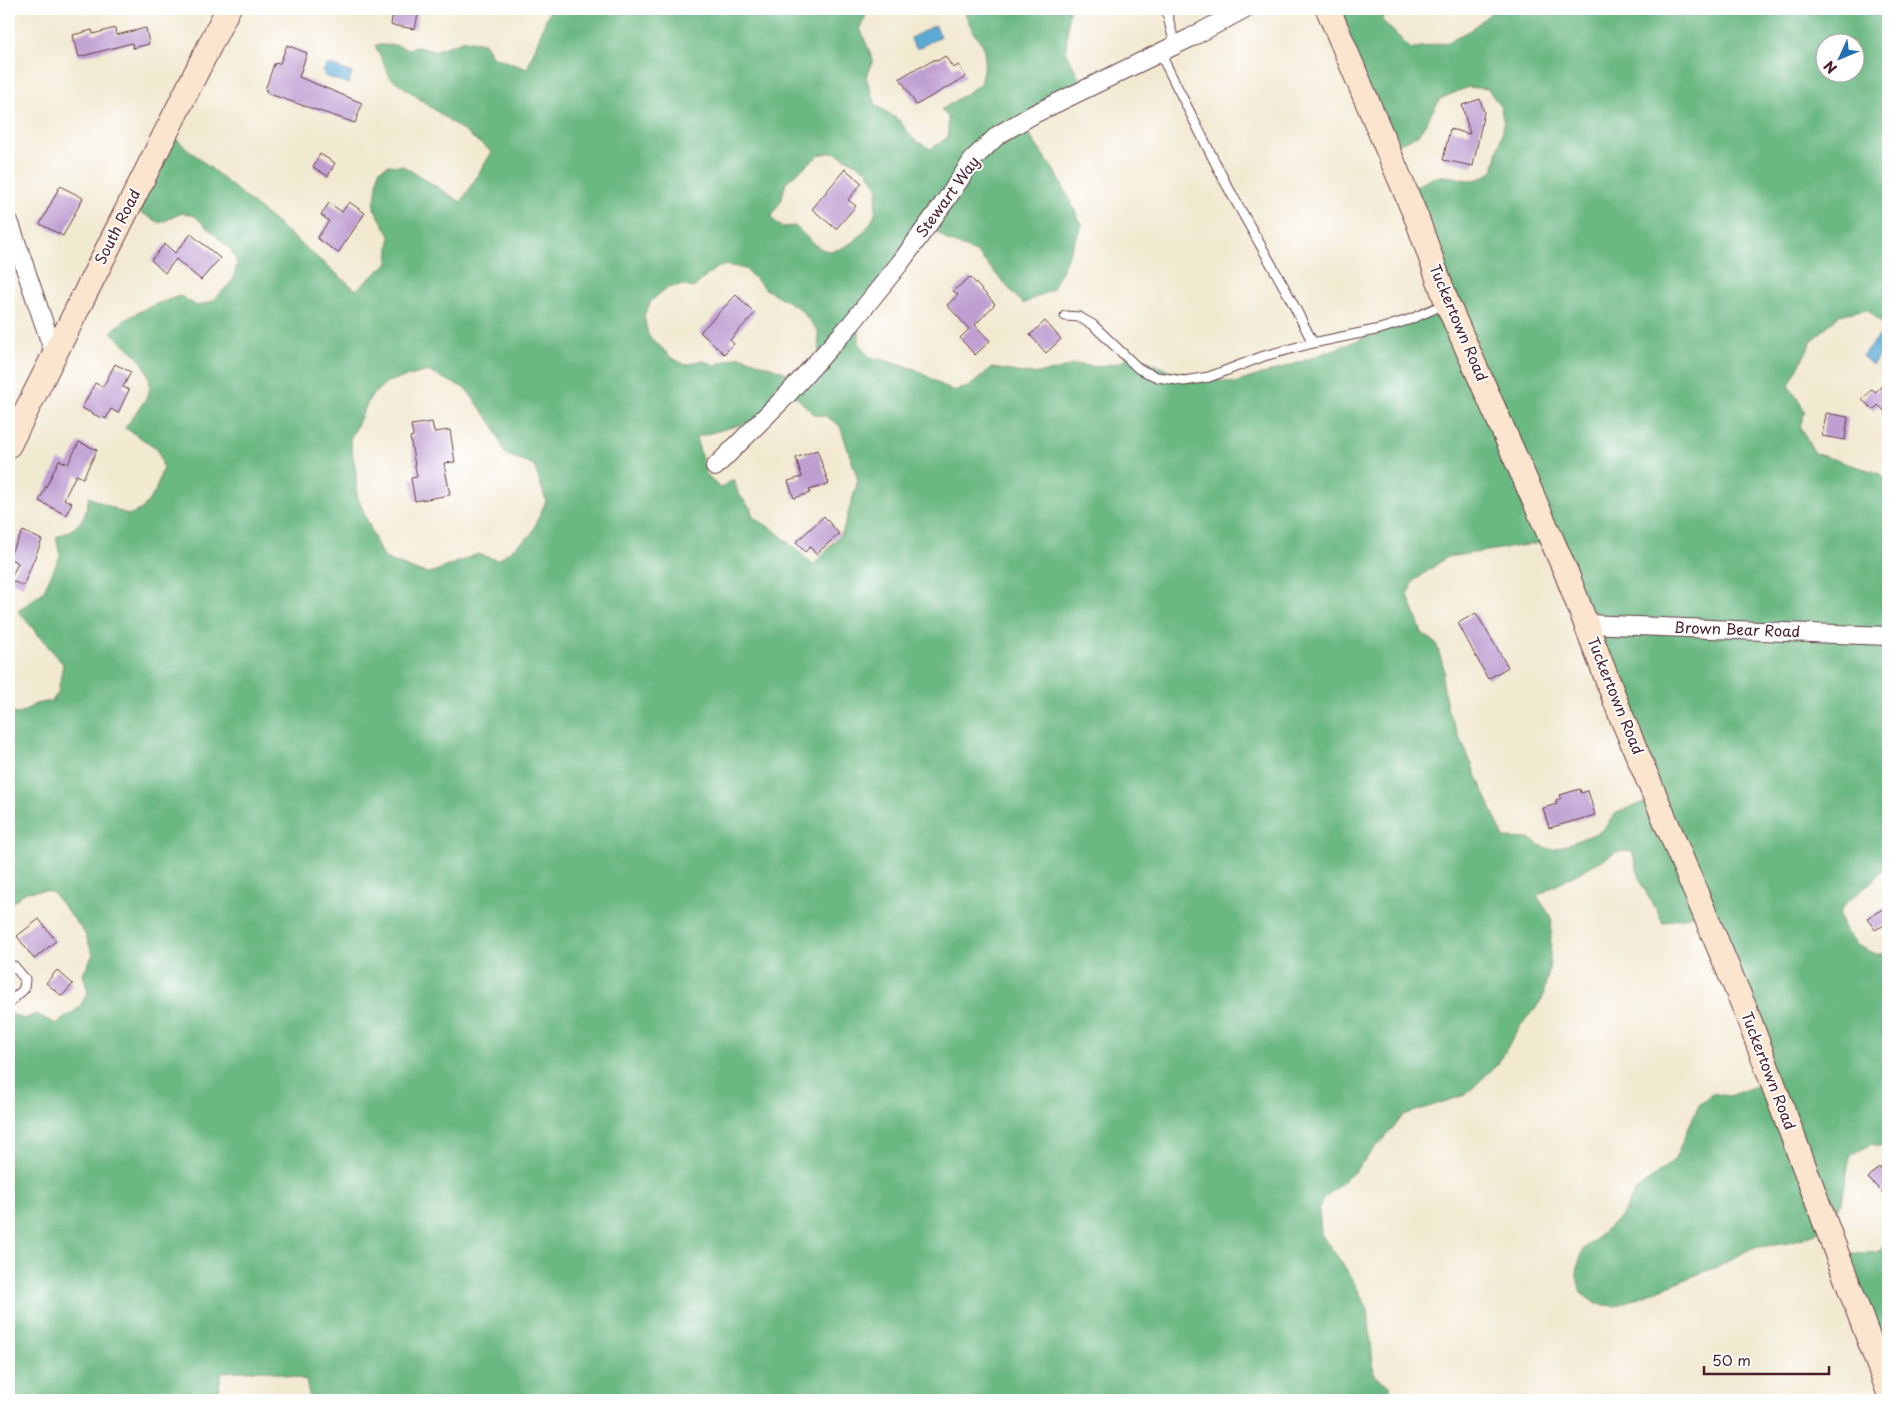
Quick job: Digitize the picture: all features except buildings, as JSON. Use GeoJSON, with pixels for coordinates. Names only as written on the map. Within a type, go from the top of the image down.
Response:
{"type":"FeatureCollection","features":[{"type":"Feature","properties":{"kind":"street","name":"South Road"},"geometry":{"type":"LineString","coordinates":[[9,445],[228,9]]}},
{"type":"Feature","properties":{"kind":"street","name":"Stewart Way"},"geometry":{"type":"LineString","coordinates":[[715,466],[787,395],[851,324],[911,248],[974,158],[998,135],[1034,114],[1168,49],[1244,9]]}},
{"type":"Feature","properties":{"kind":"street","name":"Tuckertown Road"},"geometry":{"type":"LineString","coordinates":[[1328,9],[1417,219],[1447,303],[1566,572],[1622,718],[1745,1009],[1888,1390]]}},
{"type":"Feature","properties":{"kind":"street"},"geometry":{"type":"LineString","coordinates":[[9,221],[54,353]]}},
{"type":"Feature","properties":{"kind":"street","name":"Brown Bear Road"},"geometry":{"type":"LineString","coordinates":[[1586,624],[1888,636]]}},
{"type":"Feature","properties":{"kind":"lane"},"geometry":{"type":"LineString","coordinates":[[1166,9],[1168,49],[1225,182],[1288,294],[1312,343]]}},
{"type":"Feature","properties":{"kind":"lane"},"geometry":{"type":"LineString","coordinates":[[1065,316],[1079,317],[1093,325],[1139,369],[1157,377],[1184,381],[1209,377],[1264,356],[1312,343],[1380,329],[1411,319],[1447,303]]}},
{"type":"Feature","properties":{"kind":"lane"},"geometry":{"type":"LineString","coordinates":[[9,966],[14,966],[25,978],[24,990],[9,1003]]}},
{"type":"Feature","properties":{"kind":"green space"},"geometry":{"type":"Polygon","coordinates":[[[550,9],[869,9],[860,28],[873,60],[866,77],[876,105],[899,120],[913,139],[931,149],[948,137],[948,117],[941,110],[980,84],[985,60],[983,45],[973,32],[963,9],[1069,9],[1066,52],[1085,89],[1021,123],[1057,175],[1082,225],[1053,289],[1023,304],[976,252],[948,241],[930,226],[859,326],[859,342],[868,356],[915,369],[952,391],[969,387],[991,368],[1031,374],[1055,371],[1075,364],[1098,367],[1122,362],[1129,352],[1167,370],[1234,383],[1298,363],[1445,307],[1405,192],[1428,180],[1441,176],[1472,180],[1493,171],[1504,125],[1501,108],[1488,89],[1468,87],[1440,99],[1419,134],[1385,150],[1325,9],[1385,9],[1382,20],[1411,49],[1448,42],[1472,29],[1495,9],[1888,9],[1888,329],[1867,309],[1839,315],[1812,341],[1789,385],[1805,411],[1800,427],[1814,453],[1881,474],[1888,483],[1888,863],[1873,881],[1845,904],[1840,914],[1843,928],[1857,945],[1876,954],[1888,954],[1888,1045],[1884,1060],[1888,1070],[1888,1147],[1871,1144],[1850,1156],[1842,1202],[1824,1229],[1789,1243],[1752,1248],[1717,1267],[1616,1306],[1597,1304],[1581,1294],[1576,1271],[1583,1250],[1622,1215],[1635,1192],[1675,1159],[1698,1106],[1712,1093],[1729,1096],[1769,1081],[1700,913],[1662,923],[1662,920],[1659,918],[1660,915],[1656,911],[1657,908],[1653,906],[1641,882],[1632,851],[1616,852],[1537,896],[1552,918],[1549,970],[1542,1000],[1521,1025],[1497,1065],[1465,1095],[1404,1115],[1356,1170],[1323,1199],[1319,1209],[1321,1234],[1349,1273],[1368,1309],[1374,1375],[1390,1386],[1391,1400],[310,1400],[306,1380],[265,1370],[222,1372],[216,1400],[9,1400],[9,1013],[24,1019],[36,1014],[56,1024],[79,1008],[88,992],[83,974],[93,954],[84,932],[53,893],[44,890],[26,892],[9,905],[9,713],[20,714],[35,704],[52,701],[58,693],[63,664],[18,611],[43,592],[60,556],[56,537],[71,530],[80,523],[89,497],[128,515],[142,509],[155,492],[163,467],[158,449],[125,428],[148,395],[150,383],[148,374],[132,351],[111,332],[127,319],[143,310],[180,296],[197,306],[213,301],[233,280],[237,263],[231,250],[195,216],[182,213],[160,223],[129,206],[170,134],[356,290],[388,263],[390,236],[374,208],[379,170],[389,165],[403,166],[461,202],[492,152],[390,77],[375,45],[396,45],[407,49],[417,47],[434,51],[465,40],[484,43],[492,56],[527,69],[550,9]],[[834,152],[819,155],[786,182],[781,201],[773,213],[772,219],[782,227],[795,226],[822,249],[829,251],[837,250],[853,242],[871,222],[874,216],[878,189],[867,170],[834,152]],[[727,265],[716,268],[693,288],[683,285],[668,287],[651,301],[644,316],[648,335],[672,358],[686,365],[701,360],[715,365],[740,356],[793,375],[819,353],[818,331],[799,308],[764,288],[745,269],[727,265]],[[428,371],[387,382],[371,396],[350,440],[356,472],[357,496],[379,549],[385,558],[417,571],[430,573],[478,554],[498,560],[531,535],[546,501],[534,465],[505,454],[494,426],[466,389],[428,371]],[[791,392],[761,419],[696,437],[706,474],[721,488],[734,479],[738,493],[751,509],[753,517],[774,530],[814,565],[843,531],[858,480],[840,426],[826,416],[815,415],[791,392]],[[1547,542],[1447,557],[1414,581],[1408,595],[1422,633],[1436,643],[1445,672],[1442,677],[1447,708],[1504,838],[1531,839],[1539,845],[1553,850],[1602,831],[1616,813],[1650,800],[1547,542]]]}},
{"type":"Feature","properties":{"kind":"green space"},"geometry":{"type":"Polygon","coordinates":[[[1888,1242],[1888,1395],[1835,1254],[1877,1252],[1888,1242]]]}},
{"type":"Feature","properties":{"kind":"water"},"geometry":{"type":"Polygon","coordinates":[[[935,25],[941,36],[917,49],[914,47],[911,38],[935,25]]]}},
{"type":"Feature","properties":{"kind":"water"},"geometry":{"type":"Polygon","coordinates":[[[328,64],[352,73],[348,84],[324,76],[325,72],[323,71],[328,64]]]}},
{"type":"Feature","properties":{"kind":"water"},"geometry":{"type":"Polygon","coordinates":[[[1881,334],[1888,340],[1888,345],[1872,365],[1862,356],[1881,334]]]}}]}
